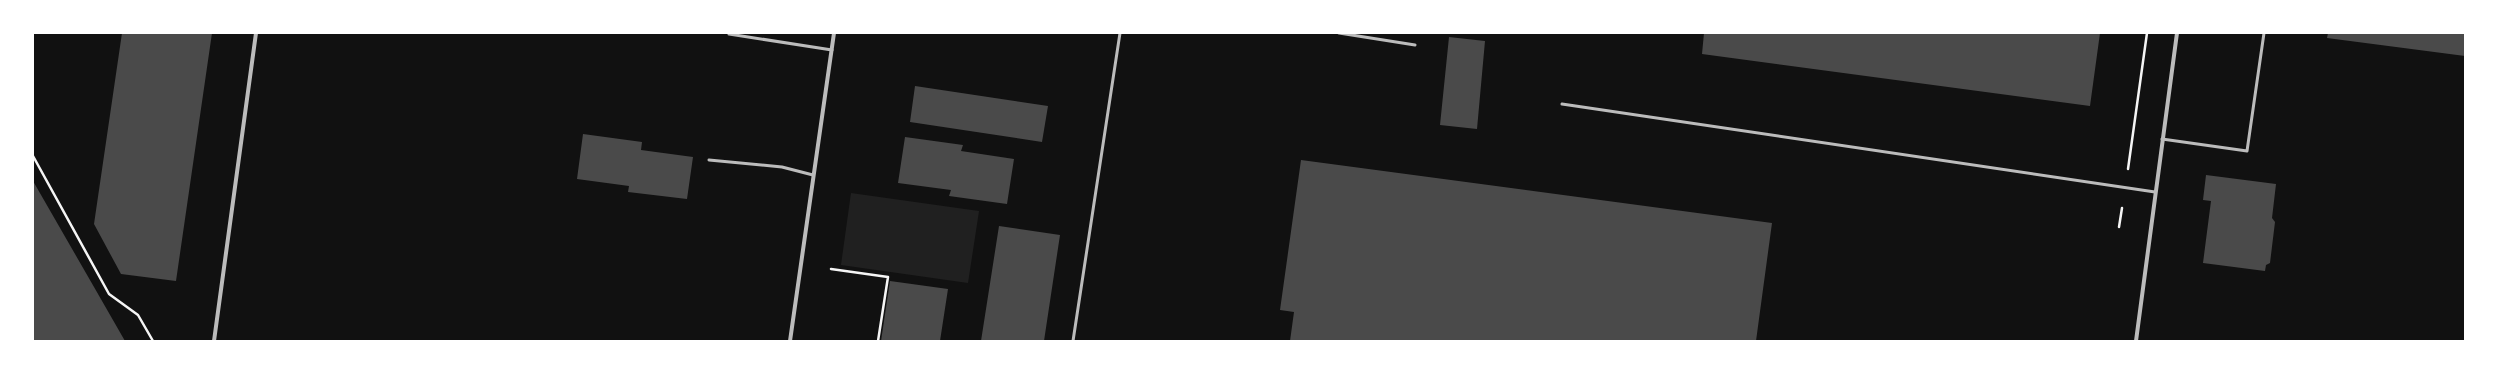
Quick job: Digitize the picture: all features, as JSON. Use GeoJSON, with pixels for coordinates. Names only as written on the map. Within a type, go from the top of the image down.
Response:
{"type":"FeatureCollection","features":[{"type":"Feature","properties":{"kind":"street"},"geometry":{"type":"LineString","coordinates":[[214,341],[256,33]]}},
{"type":"Feature","properties":{"kind":"street"},"geometry":{"type":"LineString","coordinates":[[790,341],[834,33]]}},
{"type":"Feature","properties":{"kind":"street"},"geometry":{"type":"LineString","coordinates":[[2136,341],[2177,33]]}},
{"type":"Feature","properties":{"kind":"lane"},"geometry":{"type":"LineString","coordinates":[[1073,341],[1120,33]]}},
{"type":"Feature","properties":{"kind":"lane"},"geometry":{"type":"LineString","coordinates":[[1339,33],[1415,45]]}},
{"type":"Feature","properties":{"kind":"lane"},"geometry":{"type":"LineString","coordinates":[[2162,139],[2247,151],[2264,33]]}},
{"type":"Feature","properties":{"kind":"lane"},"geometry":{"type":"LineString","coordinates":[[729,34],[832,50]]}},
{"type":"Feature","properties":{"kind":"lane"},"geometry":{"type":"LineString","coordinates":[[1562,104],[2155,192]]}},
{"type":"Feature","properties":{"kind":"lane"},"geometry":{"type":"LineString","coordinates":[[709,160],[782,167],[814,175]]}},
{"type":"Feature","properties":{"kind":"path"},"geometry":{"type":"LineString","coordinates":[[2119,227],[2147,33]]}},
{"type":"Feature","properties":{"kind":"path"},"geometry":{"type":"LineString","coordinates":[[33,156],[109,294],[138,315],[153,341]]}},
{"type":"Feature","properties":{"kind":"path"},"geometry":{"type":"LineString","coordinates":[[831,269],[888,277],[878,341]]}},
{"type":"Feature","properties":{"kind":"shaded area"},"geometry":{"type":"Polygon","coordinates":[[[851,193],[979,211],[968,283],[841,265],[851,193]]]}},
{"type":"Feature","properties":{"kind":"building"},"geometry":{"type":"Polygon","coordinates":[[[122,33],[212,33],[176,281],[121,274],[94,224],[122,33]]]}},
{"type":"Feature","properties":{"kind":"building"},"geometry":{"type":"Polygon","coordinates":[[[1704,33],[2100,33],[2090,106],[1702,54],[1704,33]]]}},
{"type":"Feature","properties":{"kind":"building"},"geometry":{"type":"Polygon","coordinates":[[[2328,33],[2465,33],[2465,56],[2327,38],[2328,33]]]}},
{"type":"Feature","properties":{"kind":"building"},"geometry":{"type":"Polygon","coordinates":[[[1449,37],[1485,41],[1477,129],[1440,125],[1449,37]]]}},
{"type":"Feature","properties":{"kind":"building"},"geometry":{"type":"Polygon","coordinates":[[[915,86],[1048,106],[1042,142],[910,122],[915,86]]]}},
{"type":"Feature","properties":{"kind":"building"},"geometry":{"type":"Polygon","coordinates":[[[583,134],[642,142],[641,150],[693,157],[687,199],[628,192],[629,186],[577,179],[583,134]]]}},
{"type":"Feature","properties":{"kind":"building"},"geometry":{"type":"Polygon","coordinates":[[[905,137],[963,145],[961,151],[1014,159],[1007,204],[949,196],[951,190],[898,183],[905,137]]]}},
{"type":"Feature","properties":{"kind":"building"},"geometry":{"type":"Polygon","coordinates":[[[1301,160],[1772,223],[1756,341],[1290,341],[1294,312],[1280,310],[1301,160]]]}},
{"type":"Feature","properties":{"kind":"building"},"geometry":{"type":"Polygon","coordinates":[[[2206,175],[2276,184],[2272,218],[2275,222],[2270,263],[2266,265],[2265,271],[2203,263],[2211,201],[2203,200],[2206,175]]]}},
{"type":"Feature","properties":{"kind":"building"},"geometry":{"type":"Polygon","coordinates":[[[33,181],[94,287],[125,341],[33,341],[33,181]]]}},
{"type":"Feature","properties":{"kind":"building"},"geometry":{"type":"Polygon","coordinates":[[[999,226],[1060,235],[1044,341],[981,341],[999,226]]]}},
{"type":"Feature","properties":{"kind":"building"},"geometry":{"type":"Polygon","coordinates":[[[890,281],[948,289],[940,341],[881,341],[890,281]]]}}]}
